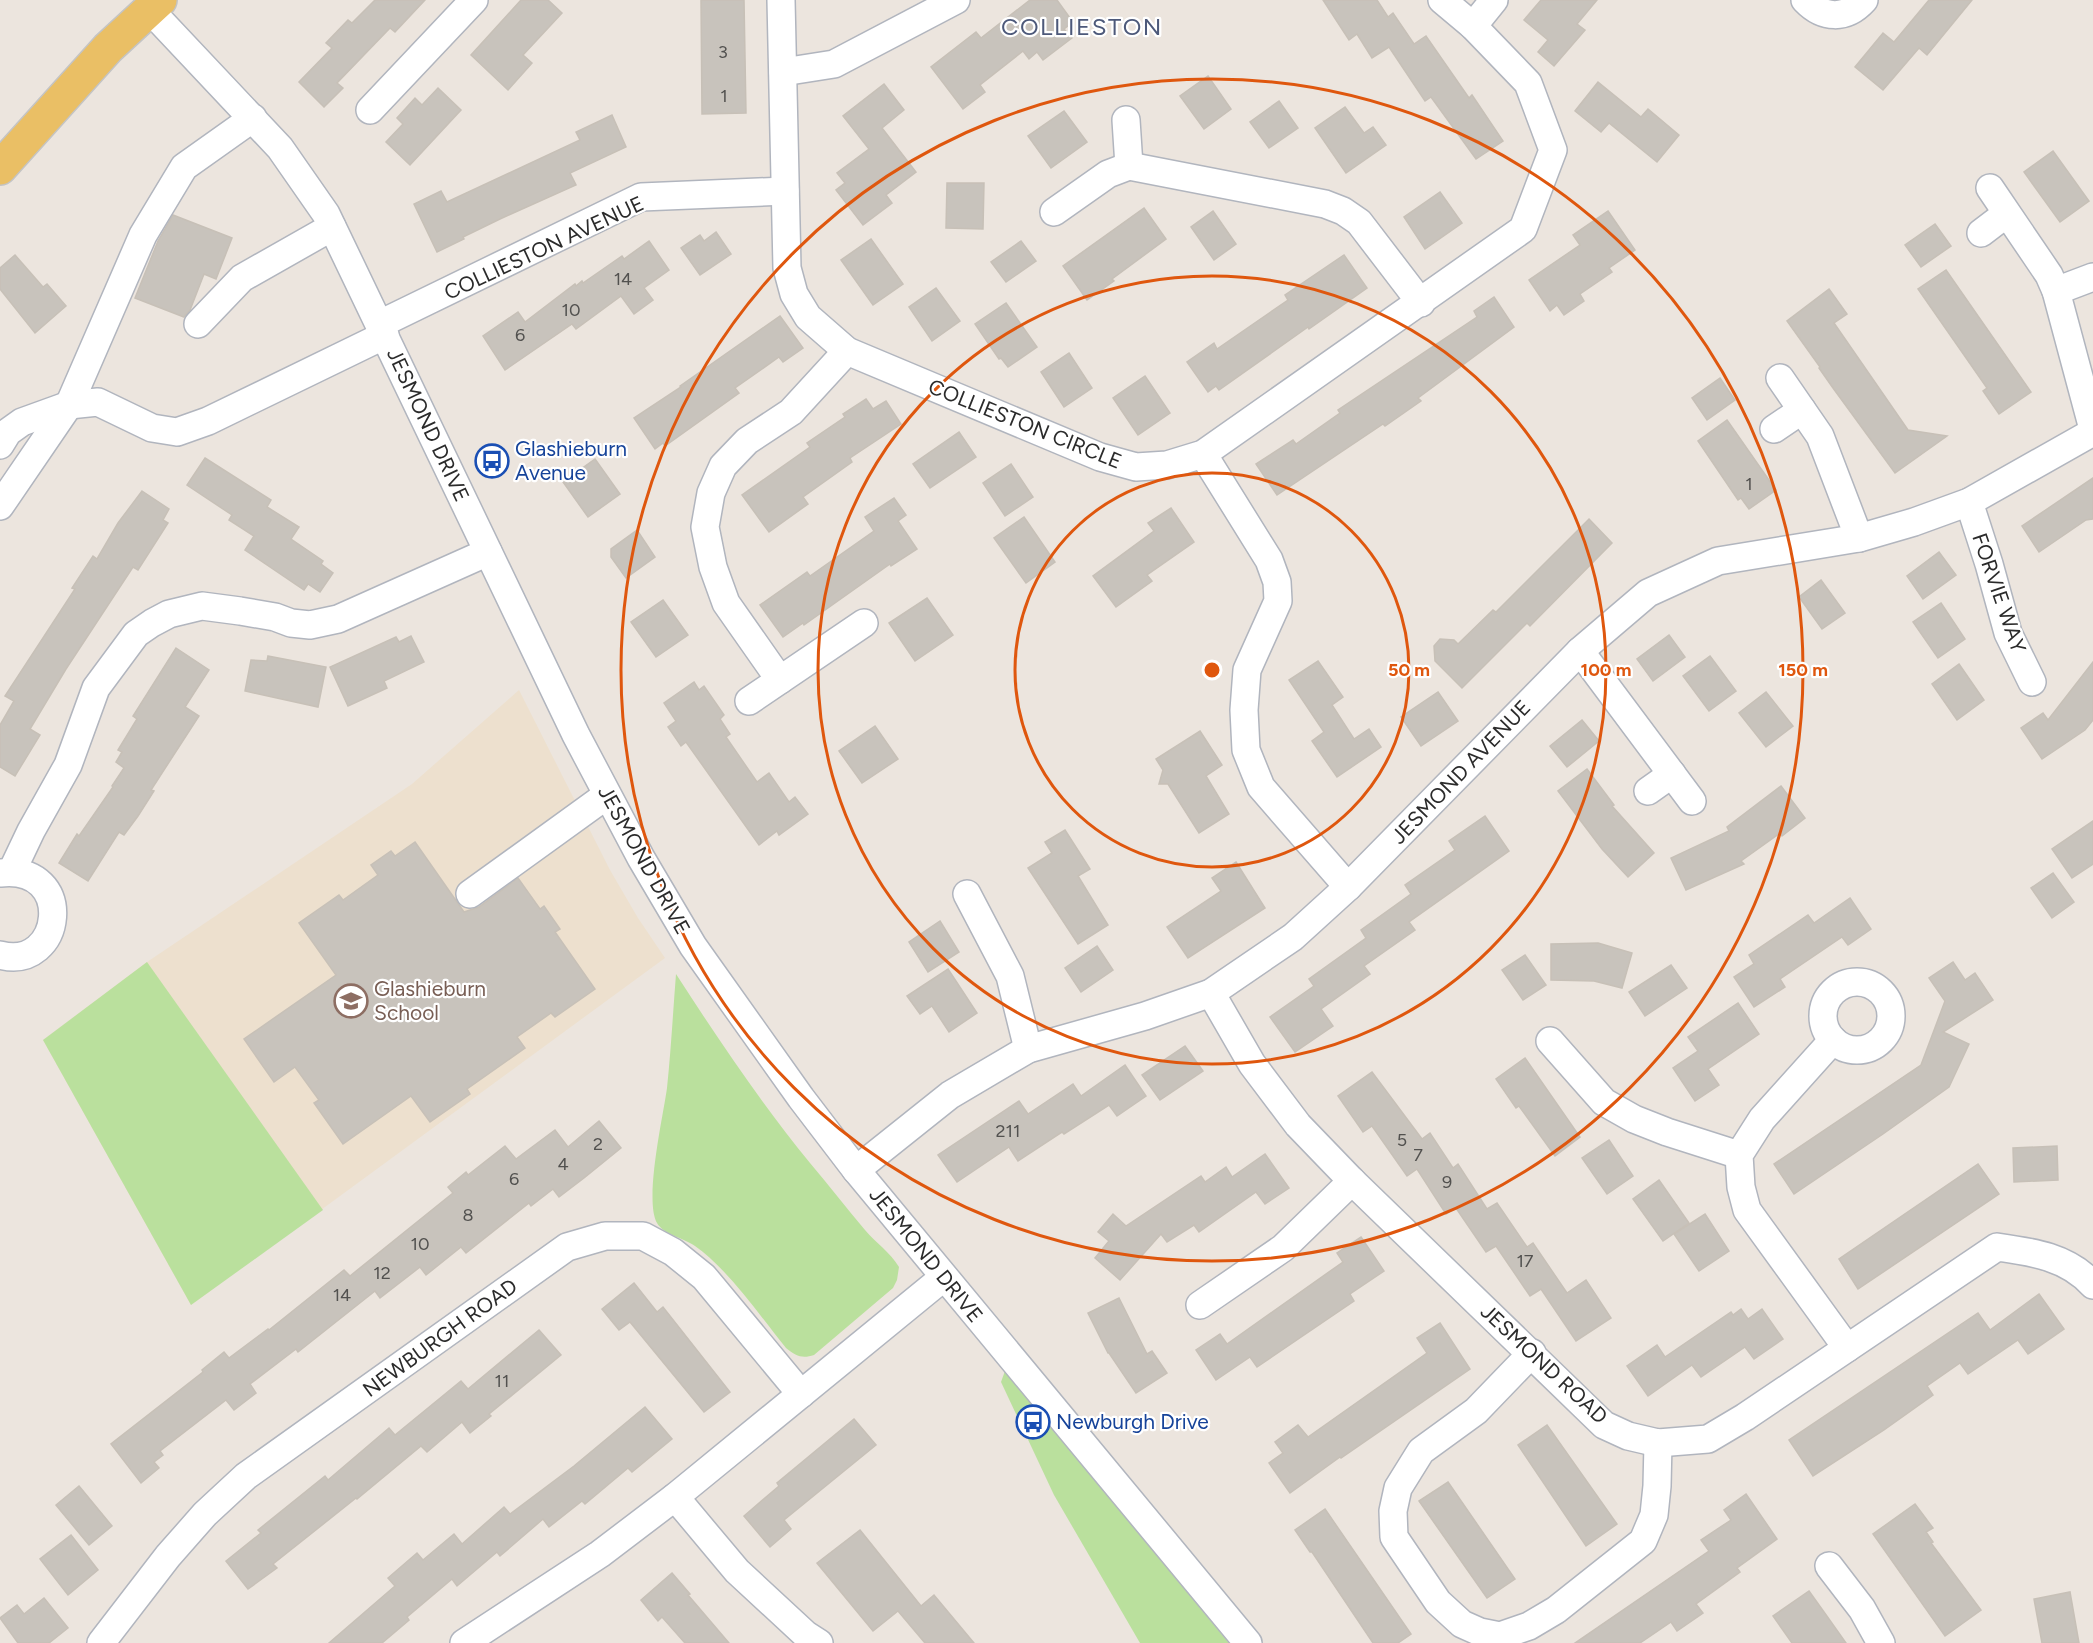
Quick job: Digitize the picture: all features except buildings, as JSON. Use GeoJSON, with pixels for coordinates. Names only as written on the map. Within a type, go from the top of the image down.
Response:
{"type":"FeatureCollection","features":[{"type":"Feature","properties":{"kind":"main road"},"geometry":{"type":"LineString","coordinates":[[0,168],[108,48],[155,5]]}},
{"type":"Feature","properties":{"kind":"street"},"geometry":{"type":"LineString","coordinates":[[370,110],[474,0]]}},
{"type":"Feature","properties":{"kind":"street","name":"COLLIESTON CIRCLE"},"geometry":{"type":"LineString","coordinates":[[781,0],[787,268],[794,294],[808,317],[847,351],[1100,457],[1136,467],[1167,465],[1203,454],[1421,303],[1523,229],[1552,150],[1528,83],[1473,26],[1442,0]]}},
{"type":"Feature","properties":{"kind":"street"},"geometry":{"type":"LineString","coordinates":[[783,72],[834,64],[956,0]]}},
{"type":"Feature","properties":{"kind":"street"},"geometry":{"type":"LineString","coordinates":[[1473,26],[1494,0]]}},
{"type":"Feature","properties":{"kind":"street"},"geometry":{"type":"LineString","coordinates":[[1805,0],[1824,14],[1835,15],[1847,13],[1864,0]]}},
{"type":"Feature","properties":{"kind":"street","name":"JESMOND DRIVE"},"geometry":{"type":"LineString","coordinates":[[155,5],[280,148],[326,214],[606,795],[693,946],[801,1098],[856,1170],[1248,1643]]}},
{"type":"Feature","properties":{"kind":"street"},"geometry":{"type":"LineString","coordinates":[[0,506],[69,405],[143,235],[184,167],[253,118]]}},
{"type":"Feature","properties":{"kind":"street"},"geometry":{"type":"LineString","coordinates":[[1126,120],[1129,166]]}},
{"type":"Feature","properties":{"kind":"street"},"geometry":{"type":"LineString","coordinates":[[1054,212],[1108,174],[1129,166],[1324,204],[1343,211],[1359,222],[1421,303]]}},
{"type":"Feature","properties":{"kind":"street"},"geometry":{"type":"LineString","coordinates":[[1990,189],[2049,275],[2056,291],[2093,430]]}},
{"type":"Feature","properties":{"kind":"street","name":"COLLIESTON AVENUE"},"geometry":{"type":"LineString","coordinates":[[0,444],[15,426],[69,405],[98,402],[152,428],[177,432],[208,421],[641,197],[785,191]]}},
{"type":"Feature","properties":{"kind":"street"},"geometry":{"type":"LineString","coordinates":[[1981,233],[2007,214]]}},
{"type":"Feature","properties":{"kind":"street"},"geometry":{"type":"LineString","coordinates":[[198,324],[242,278],[332,226]]}},
{"type":"Feature","properties":{"kind":"street"},"geometry":{"type":"LineString","coordinates":[[2056,291],[2093,277]]}},
{"type":"Feature","properties":{"kind":"street"},"geometry":{"type":"LineString","coordinates":[[780,680],[726,603],[713,567],[705,527],[711,493],[723,466],[747,441],[791,412],[847,351]]}},
{"type":"Feature","properties":{"kind":"street"},"geometry":{"type":"LineString","coordinates":[[1780,378],[1820,436],[1859,538]]}},
{"type":"Feature","properties":{"kind":"street"},"geometry":{"type":"LineString","coordinates":[[1774,429],[1802,410]]}},
{"type":"Feature","properties":{"kind":"street","name":"JESMOND AVENUE"},"geometry":{"type":"LineString","coordinates":[[856,1170],[951,1095],[1028,1049],[1145,1016],[1211,993],[1293,937],[1348,887],[1580,651],[1648,593],[1718,561],[1859,538],[1914,522],[1969,502],[2093,430]]}},
{"type":"Feature","properties":{"kind":"street"},"geometry":{"type":"LineString","coordinates":[[1203,454],[1269,560],[1277,582],[1278,601],[1247,670],[1244,710],[1246,750],[1249,759],[1261,787],[1348,887]]}},
{"type":"Feature","properties":{"kind":"street","name":"FORVIE WAY"},"geometry":{"type":"LineString","coordinates":[[1969,502],[2008,633],[2032,682]]}},
{"type":"Feature","properties":{"kind":"street"},"geometry":{"type":"LineString","coordinates":[[0,955],[22,956],[36,950],[46,939],[52,925],[54,910],[49,895],[41,883],[27,874],[6,872],[68,765],[96,688],[136,634],[169,614],[202,606],[221,607],[275,617],[291,623],[310,625],[338,619],[488,552]]}},
{"type":"Feature","properties":{"kind":"street"},"geometry":{"type":"LineString","coordinates":[[749,701],[864,623]]}},
{"type":"Feature","properties":{"kind":"street"},"geometry":{"type":"LineString","coordinates":[[1580,651],[1692,801]]}},
{"type":"Feature","properties":{"kind":"street"},"geometry":{"type":"LineString","coordinates":[[1648,791],[1672,774]]}},
{"type":"Feature","properties":{"kind":"street"},"geometry":{"type":"LineString","coordinates":[[470,894],[606,795]]}},
{"type":"Feature","properties":{"kind":"street"},"geometry":{"type":"LineString","coordinates":[[967,894],[1010,976],[1028,1049]]}},
{"type":"Feature","properties":{"kind":"street","name":"JESMOND ROAD"},"geometry":{"type":"LineString","coordinates":[[1211,993],[1252,1064],[1298,1125],[1352,1181],[1604,1425],[1628,1436],[1658,1443],[1708,1439],[1745,1417],[1997,1247],[2042,1253],[2083,1273],[2093,1285]]}},
{"type":"Feature","properties":{"kind":"street"},"geometry":{"type":"LineString","coordinates":[[1833,1040],[1762,1119],[1739,1155],[1741,1187],[1747,1210],[1847,1348]]}},
{"type":"Feature","properties":{"kind":"street"},"geometry":{"type":"LineString","coordinates":[[1550,1041],[1604,1102],[1634,1119],[1666,1132],[1739,1155]]}},
{"type":"Feature","properties":{"kind":"street"},"geometry":{"type":"LineString","coordinates":[[1200,1305],[1283,1248],[1352,1181]]}},
{"type":"Feature","properties":{"kind":"street","name":"NEWBURGH ROAD"},"geometry":{"type":"LineString","coordinates":[[101,1643],[168,1556],[205,1514],[246,1476],[567,1247],[605,1236],[643,1236],[673,1252],[704,1277],[801,1394]]}},
{"type":"Feature","properties":{"kind":"street"},"geometry":{"type":"LineString","coordinates":[[468,1642],[600,1554],[675,1497],[944,1277]]}},
{"type":"Feature","properties":{"kind":"street"},"geometry":{"type":"LineString","coordinates":[[1532,1353],[1476,1411],[1421,1451],[1398,1488],[1393,1511],[1394,1537],[1438,1602],[1462,1624],[1480,1632],[1500,1636],[1529,1626],[1556,1610],[1643,1541],[1654,1515],[1658,1443]]}},
{"type":"Feature","properties":{"kind":"street"},"geometry":{"type":"LineString","coordinates":[[675,1497],[737,1571],[805,1634],[819,1643]]}},
{"type":"Feature","properties":{"kind":"street"},"geometry":{"type":"LineString","coordinates":[[1829,1566],[1862,1609],[1881,1643]]}},
{"type":"Feature","properties":{"kind":"shaded area","name":"Glashieburn School"},"geometry":{"type":"Polygon","coordinates":[[[519,690],[610,870],[665,958],[191,1305],[43,1040],[147,962],[412,784],[519,690]]]}},
{"type":"Feature","properties":{"kind":"green space"},"geometry":{"type":"Polygon","coordinates":[[[147,962],[323,1210],[191,1305],[43,1040],[147,962]]]}},
{"type":"Feature","properties":{"kind":"green space"},"geometry":{"type":"Polygon","coordinates":[[[676,974],[774,1117],[858,1222],[899,1267],[893,1288],[814,1355],[799,1356],[786,1348],[719,1267],[695,1246],[664,1231],[657,1223],[654,1212],[653,1178],[667,1088],[676,974]]]}},
{"type":"Feature","properties":{"kind":"green space"},"geometry":{"type":"Polygon","coordinates":[[[1005,1371],[1229,1643],[1140,1643],[1054,1495],[1001,1382],[1005,1371]]]}},
{"type":"Feature","properties":{"kind":"place","name":"Glashieburn Avenue"},"geometry":{"type":"Point","coordinates":[492,461]}},
{"type":"Feature","properties":{"kind":"place","name":"Glashieburn School"},"geometry":{"type":"Point","coordinates":[351,1001]}},
{"type":"Feature","properties":{"kind":"place","name":"Newburgh Drive"},"geometry":{"type":"Point","coordinates":[1033,1422]}},
{"type":"Feature","properties":{"kind":"district","name":"COLLIESTON"},"geometry":{"type":"Point","coordinates":[1082,27]}}]}
